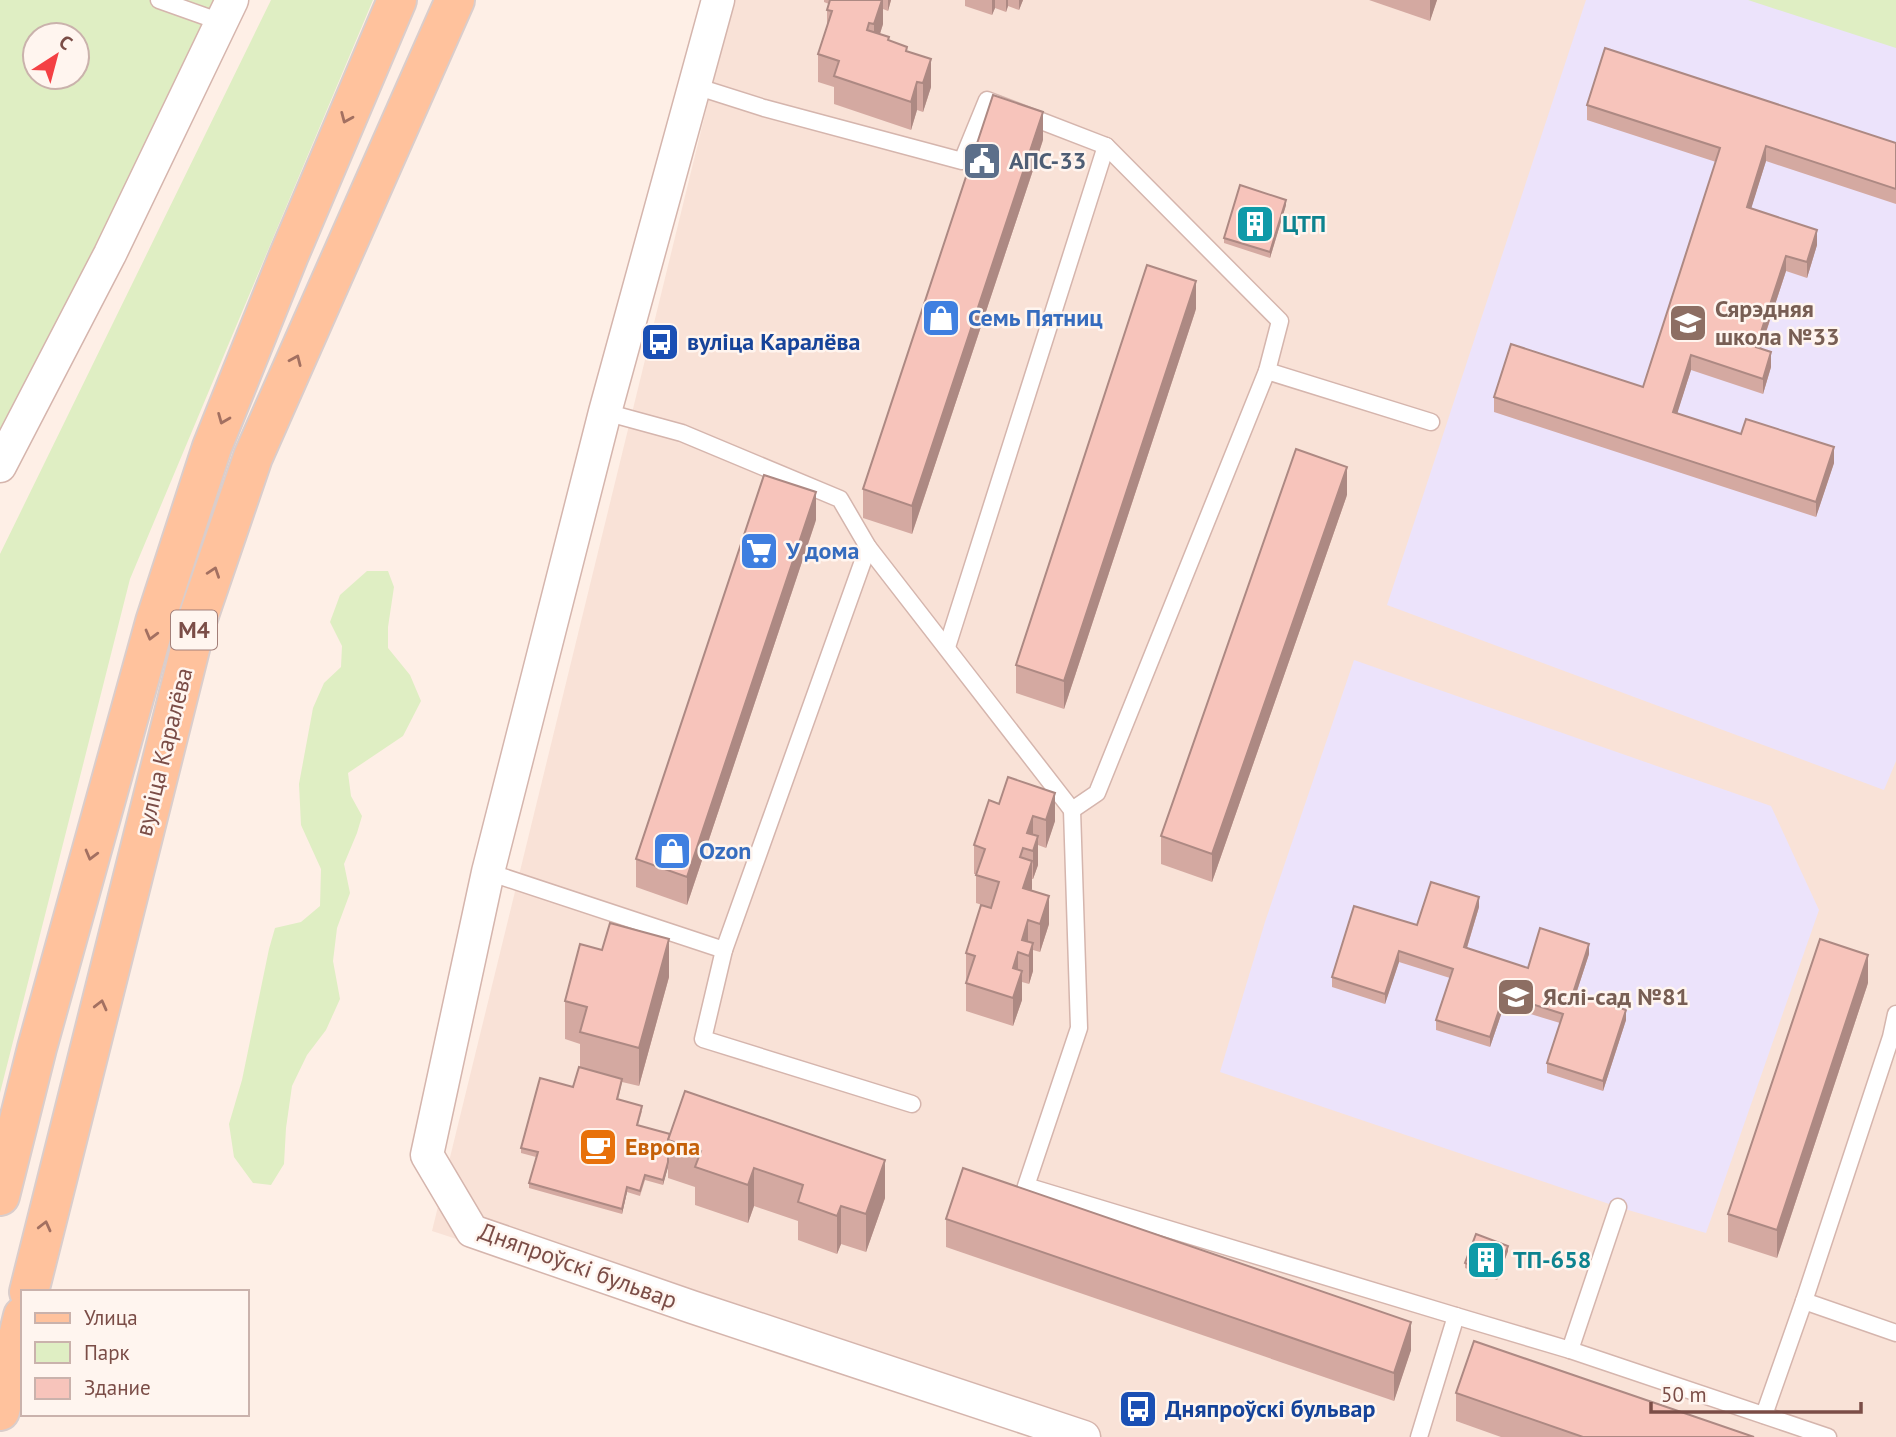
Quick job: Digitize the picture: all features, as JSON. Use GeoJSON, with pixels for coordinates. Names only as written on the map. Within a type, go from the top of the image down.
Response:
{"type":"FeatureCollection","features":[{"type":"Feature","properties":{"kind":"main road","name":"вуліца Каралёва"},"geometry":{"type":"LineString","coordinates":[[0,1196],[37,1048],[155,622],[212,447],[289,255],[397,0]]}},
{"type":"Feature","properties":{"kind":"main road","name":"вуліца Каралёва"},"geometry":{"type":"LineString","coordinates":[[30,1290],[197,621],[253,457],[455,0]]}},
{"type":"Feature","properties":{"kind":"main road"},"geometry":{"type":"LineString","coordinates":[[0,1411],[21,1324]]}},
{"type":"Feature","properties":{"kind":"street"},"geometry":{"type":"LineString","coordinates":[[488,872],[605,412],[718,0]]}},
{"type":"Feature","properties":{"kind":"street"},"geometry":{"type":"LineString","coordinates":[[0,466],[110,254],[227,11]]}},
{"type":"Feature","properties":{"kind":"street","name":"Дняпроўскі бульвар"},"geometry":{"type":"LineString","coordinates":[[488,872],[427,1155],[472,1231],[1084,1437]]}},
{"type":"Feature","properties":{"kind":"lane"},"geometry":{"type":"LineString","coordinates":[[159,0],[227,11]]}},
{"type":"Feature","properties":{"kind":"lane"},"geometry":{"type":"LineString","coordinates":[[695,86],[764,108],[962,161],[987,100],[1106,146],[1280,321],[1267,371],[1097,793],[1073,810]]}},
{"type":"Feature","properties":{"kind":"lane"},"geometry":{"type":"LineString","coordinates":[[947,647],[1106,146]]}},
{"type":"Feature","properties":{"kind":"lane"},"geometry":{"type":"LineString","coordinates":[[1267,371],[1431,422]]}},
{"type":"Feature","properties":{"kind":"lane"},"geometry":{"type":"LineString","coordinates":[[605,412],[682,433],[839,499],[868,547],[1073,810],[1079,1028],[1026,1186],[1570,1350],[1828,1437]]}},
{"type":"Feature","properties":{"kind":"lane"},"geometry":{"type":"LineString","coordinates":[[868,547],[724,950],[702,1038],[912,1104]]}},
{"type":"Feature","properties":{"kind":"lane"},"geometry":{"type":"LineString","coordinates":[[488,872],[724,950]]}},
{"type":"Feature","properties":{"kind":"lane"},"geometry":{"type":"LineString","coordinates":[[1764,1415],[1891,1037],[1896,1014]]}},
{"type":"Feature","properties":{"kind":"lane"},"geometry":{"type":"LineString","coordinates":[[1570,1350],[1619,1207]]}},
{"type":"Feature","properties":{"kind":"lane"},"geometry":{"type":"LineString","coordinates":[[1804,1301],[1896,1333]]}},
{"type":"Feature","properties":{"kind":"lane"},"geometry":{"type":"LineString","coordinates":[[1419,1437],[1456,1316]]}},
{"type":"Feature","properties":{"kind":"shaded area"},"geometry":{"type":"Polygon","coordinates":[[[733,0],[1896,0],[1896,1437],[1061,1437],[432,1231],[733,0]]]}},
{"type":"Feature","properties":{"kind":"shaded area","name":"Сярэдняя школа №33"},"geometry":{"type":"Polygon","coordinates":[[[1586,0],[1896,0],[1896,761],[1884,790],[1387,605],[1586,0]]]}},
{"type":"Feature","properties":{"kind":"shaded area","name":"Яслі-сад №81"},"geometry":{"type":"Polygon","coordinates":[[[1354,660],[1771,806],[1819,910],[1706,1233],[1618,1207],[1220,1072],[1265,922],[1354,660]]]}},
{"type":"Feature","properties":{"kind":"green space"},"geometry":{"type":"Polygon","coordinates":[[[0,0],[220,0],[70,307],[0,435],[0,0]]]}},
{"type":"Feature","properties":{"kind":"green space"},"geometry":{"type":"Polygon","coordinates":[[[271,0],[373,0],[130,579],[0,1093],[0,554],[271,0]]]}},
{"type":"Feature","properties":{"kind":"green space"},"geometry":{"type":"Polygon","coordinates":[[[1748,0],[1896,0],[1896,48],[1748,0]]]}},
{"type":"Feature","properties":{"kind":"green space"},"geometry":{"type":"Polygon","coordinates":[[[367,571],[388,571],[394,587],[388,648],[410,675],[421,701],[403,736],[348,773],[351,796],[362,816],[344,864],[350,893],[337,928],[333,961],[340,999],[326,1030],[307,1055],[292,1086],[284,1164],[271,1185],[253,1183],[234,1157],[229,1124],[242,1080],[275,928],[301,922],[320,906],[321,869],[301,825],[299,784],[313,708],[324,683],[341,667],[342,646],[330,622],[340,595],[367,571]]]}},
{"type":"Feature","properties":{"kind":"building"},"geometry":{"type":"Polygon","coordinates":[[[830,0],[882,0],[874,24],[869,23],[867,30],[889,37],[888,40],[907,47],[906,51],[931,59],[923,83],[917,82],[911,102],[834,76],[839,61],[818,54],[832,11],[827,10],[830,0]]]}},
{"type":"Feature","properties":{"kind":"building"},"geometry":{"type":"Polygon","coordinates":[[[1605,48],[1896,143],[1896,189],[1766,146],[1747,207],[1817,230],[1807,262],[1786,256],[1756,347],[1771,352],[1763,379],[1691,355],[1673,412],[1741,434],[1746,419],[1834,447],[1816,502],[1494,397],[1511,344],[1643,387],[1720,148],[1587,105],[1605,48]]]}},
{"type":"Feature","properties":{"kind":"building"},"geometry":{"type":"Polygon","coordinates":[[[993,95],[1043,112],[912,506],[863,489],[993,95]]]}},
{"type":"Feature","properties":{"kind":"building","name":"ЦТП"},"geometry":{"type":"Polygon","coordinates":[[[1240,185],[1286,200],[1270,252],[1224,238],[1240,185]]]}},
{"type":"Feature","properties":{"kind":"building"},"geometry":{"type":"Polygon","coordinates":[[[1147,265],[1196,281],[1064,681],[1016,665],[1147,265]]]}},
{"type":"Feature","properties":{"kind":"building"},"geometry":{"type":"Polygon","coordinates":[[[1296,449],[1347,467],[1212,854],[1161,836],[1296,449]]]}},
{"type":"Feature","properties":{"kind":"building"},"geometry":{"type":"Polygon","coordinates":[[[764,475],[816,492],[687,877],[636,859],[764,475]]]}},
{"type":"Feature","properties":{"kind":"building"},"geometry":{"type":"Polygon","coordinates":[[[1008,777],[1055,793],[1046,820],[1033,816],[1027,833],[1038,836],[1033,851],[1023,848],[1020,857],[1032,861],[1023,888],[1049,896],[1040,924],[1028,920],[1022,940],[1033,943],[1029,956],[1018,952],[1013,968],[1022,971],[1013,998],[966,983],[975,956],[966,953],[981,905],[991,908],[999,882],[976,875],[985,849],[974,845],[989,800],[999,804],[1008,777]]]}},
{"type":"Feature","properties":{"kind":"building"},"geometry":{"type":"Polygon","coordinates":[[[1431,882],[1479,897],[1464,947],[1528,968],[1540,928],[1589,944],[1573,993],[1626,1010],[1603,1081],[1547,1063],[1563,1014],[1504,995],[1490,1037],[1436,1020],[1453,969],[1399,951],[1385,994],[1332,977],[1354,906],[1417,925],[1431,882]]]}},
{"type":"Feature","properties":{"kind":"building"},"geometry":{"type":"Polygon","coordinates":[[[610,923],[669,939],[639,1048],[580,1032],[587,1007],[565,1001],[580,944],[602,950],[610,923]]]}},
{"type":"Feature","properties":{"kind":"building"},"geometry":{"type":"Polygon","coordinates":[[[1820,939],[1868,955],[1777,1230],[1728,1214],[1820,939]]]}},
{"type":"Feature","properties":{"kind":"building","name":"Европа"},"geometry":{"type":"Polygon","coordinates":[[[579,1067],[622,1079],[617,1099],[642,1106],[637,1125],[670,1134],[668,1162],[663,1180],[645,1175],[640,1191],[627,1187],[622,1209],[529,1183],[538,1152],[521,1148],[540,1078],[573,1087],[579,1067]]]}},
{"type":"Feature","properties":{"kind":"building"},"geometry":{"type":"Polygon","coordinates":[[[685,1091],[885,1160],[866,1214],[841,1206],[837,1216],[798,1202],[803,1185],[754,1168],[748,1185],[695,1167],[701,1151],[668,1140],[685,1091]]]}},
{"type":"Feature","properties":{"kind":"building"},"geometry":{"type":"Polygon","coordinates":[[[963,1168],[1411,1322],[1394,1373],[946,1219],[963,1168]]]}},
{"type":"Feature","properties":{"kind":"building","name":"ТП-658"},"geometry":{"type":"Polygon","coordinates":[[[1476,1234],[1508,1246],[1497,1275],[1465,1263],[1476,1234]]]}},
{"type":"Feature","properties":{"kind":"building"},"geometry":{"type":"Polygon","coordinates":[[[1474,1341],[1754,1437],[1583,1437],[1456,1393],[1474,1341]]]}},
{"type":"Feature","properties":{"kind":"place","name":"АПС-33"},"geometry":{"type":"Point","coordinates":[982,161]}},
{"type":"Feature","properties":{"kind":"place","name":"ЦТП"},"geometry":{"type":"Point","coordinates":[1255,224]}},
{"type":"Feature","properties":{"kind":"place","name":"Семь Пятниц"},"geometry":{"type":"Point","coordinates":[941,318]}},
{"type":"Feature","properties":{"kind":"place","name":"Сярэдняя школа №33"},"geometry":{"type":"Point","coordinates":[1688,323]}},
{"type":"Feature","properties":{"kind":"place","name":"вуліца Каралёва"},"geometry":{"type":"Point","coordinates":[660,342]}},
{"type":"Feature","properties":{"kind":"place","name":"У дома"},"geometry":{"type":"Point","coordinates":[759,551]}},
{"type":"Feature","properties":{"kind":"place","name":"Ozon"},"geometry":{"type":"Point","coordinates":[672,851]}},
{"type":"Feature","properties":{"kind":"place","name":"Яслі-сад №81"},"geometry":{"type":"Point","coordinates":[1516,997]}},
{"type":"Feature","properties":{"kind":"place","name":"Европа"},"geometry":{"type":"Point","coordinates":[598,1147]}},
{"type":"Feature","properties":{"kind":"place","name":"ТП-658"},"geometry":{"type":"Point","coordinates":[1486,1260]}},
{"type":"Feature","properties":{"kind":"place","name":"Дняпроўскі бульвар"},"geometry":{"type":"Point","coordinates":[1138,1409]}}]}
